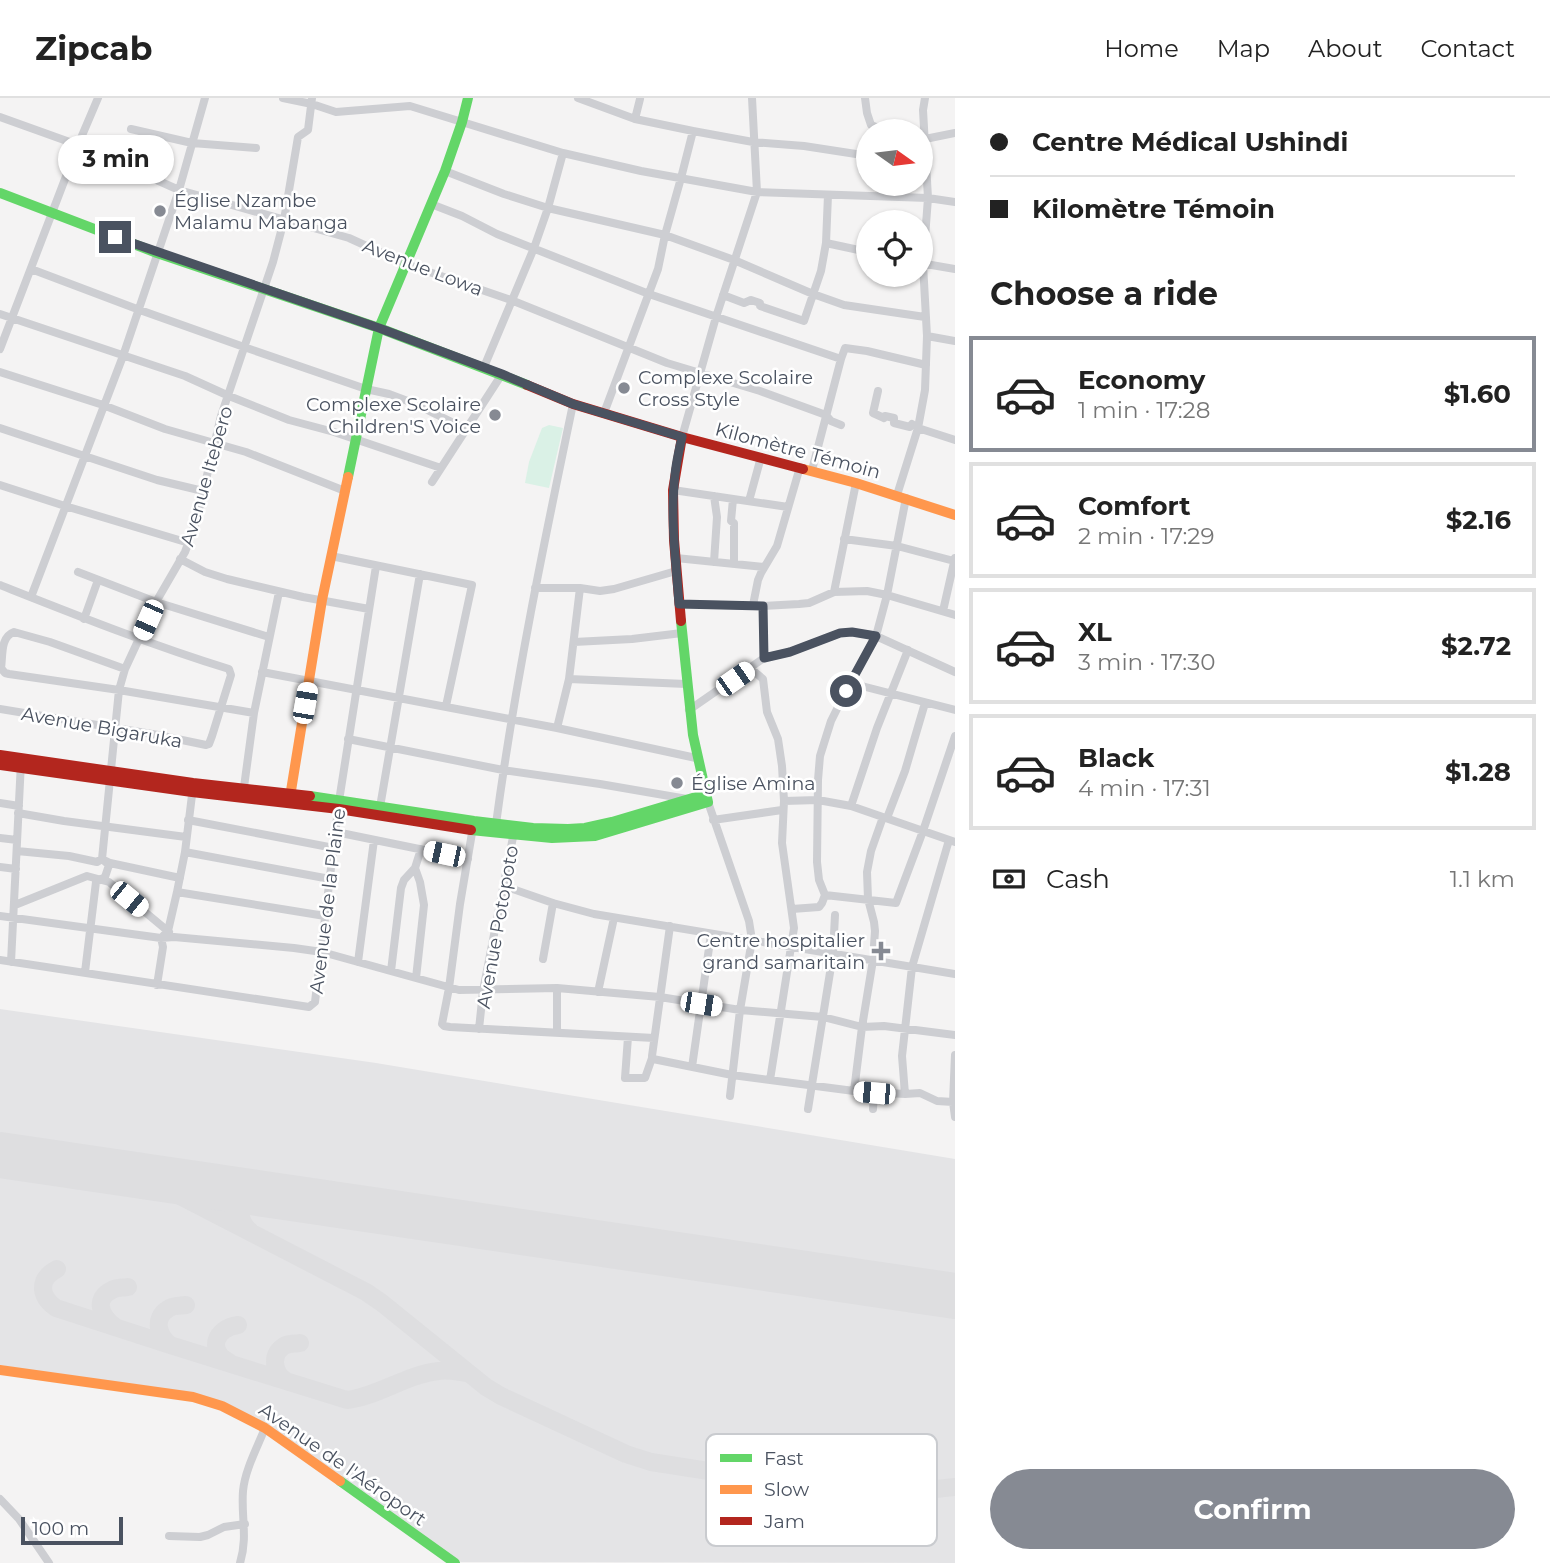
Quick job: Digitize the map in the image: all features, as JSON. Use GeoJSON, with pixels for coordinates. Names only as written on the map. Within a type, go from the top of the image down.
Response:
{"type":"FeatureCollection","features":[{"type":"Feature","properties":{"kind":"main road"},"geometry":{"type":"LineString","coordinates":[[290,798],[322,600],[379,328],[445,171],[468,98]]}},
{"type":"Feature","properties":{"kind":"main road","name":"Kilomètre Témoin"},"geometry":{"type":"LineString","coordinates":[[0,193],[157,253],[379,328],[573,404],[682,437],[856,482],[955,515]]}},
{"type":"Feature","properties":{"kind":"main road"},"geometry":{"type":"LineString","coordinates":[[682,437],[673,490],[676,571],[689,710],[696,758],[707,798]]}},
{"type":"Feature","properties":{"kind":"main road"},"geometry":{"type":"LineString","coordinates":[[0,755],[21,763],[110,776],[514,830],[594,831],[707,798]]}},
{"type":"Feature","properties":{"kind":"main road"},"geometry":{"type":"LineString","coordinates":[[0,765],[21,763]]}},
{"type":"Feature","properties":{"kind":"main road"},"geometry":{"type":"LineString","coordinates":[[193,787],[244,787],[290,798]]}},
{"type":"Feature","properties":{"kind":"main road"},"geometry":{"type":"LineString","coordinates":[[594,831],[612,822],[690,799],[707,798]]}},
{"type":"Feature","properties":{"kind":"main road"},"geometry":{"type":"LineString","coordinates":[[339,805],[380,807],[473,825],[496,824],[514,830]]}},
{"type":"Feature","properties":{"kind":"main road","name":"Avenue de l'Aéroport"},"geometry":{"type":"LineString","coordinates":[[0,1370],[193,1397],[222,1406],[265,1428],[455,1563]]}},
{"type":"Feature","properties":{"kind":"street"},"geometry":{"type":"LineString","coordinates":[[0,349],[98,98]]}},
{"type":"Feature","properties":{"kind":"street"},"geometry":{"type":"LineString","coordinates":[[31,597],[122,356],[179,190],[205,98]]}},
{"type":"Feature","properties":{"kind":"street"},"geometry":{"type":"LineString","coordinates":[[283,98],[312,101],[335,112],[410,106],[563,153],[757,192],[928,198],[955,202]]}},
{"type":"Feature","properties":{"kind":"street"},"geometry":{"type":"LineString","coordinates":[[578,98],[635,119],[692,131],[753,142],[801,145],[856,154]]}},
{"type":"Feature","properties":{"kind":"street"},"geometry":{"type":"LineString","coordinates":[[682,437],[716,317],[757,192],[752,98]]}},
{"type":"Feature","properties":{"kind":"street"},"geometry":{"type":"LineString","coordinates":[[865,98],[869,119]]}},
{"type":"Feature","properties":{"kind":"street"},"geometry":{"type":"LineString","coordinates":[[924,119],[925,98]]}},
{"type":"Feature","properties":{"kind":"street"},"geometry":{"type":"LineString","coordinates":[[635,119],[639,99]]}},
{"type":"Feature","properties":{"kind":"street","name":"Avenue Itebero"},"geometry":{"type":"LineString","coordinates":[[85,972],[96,882],[97,878],[105,877],[109,866],[100,861],[107,825],[119,690],[125,669],[156,602],[189,543],[199,512],[214,442],[273,262],[284,220],[298,137],[309,130],[312,101]]}},
{"type":"Feature","properties":{"kind":"street","name":"Avenue Lowa"},"geometry":{"type":"LineString","coordinates":[[0,117],[78,145],[179,190],[349,238],[406,264],[511,300],[667,363],[760,390],[826,415],[831,421],[841,425]]}},
{"type":"Feature","properties":{"kind":"street"},"geometry":{"type":"LineString","coordinates":[[131,129],[192,143],[256,148]]}},
{"type":"Feature","properties":{"kind":"street"},"geometry":{"type":"LineString","coordinates":[[604,413],[658,269],[692,131]]}},
{"type":"Feature","properties":{"kind":"street"},"geometry":{"type":"LineString","coordinates":[[933,138],[955,134]]}},
{"type":"Feature","properties":{"kind":"street"},"geometry":{"type":"LineString","coordinates":[[484,367],[534,248],[563,153]]}},
{"type":"Feature","properties":{"kind":"street"},"geometry":{"type":"LineString","coordinates":[[445,171],[548,208],[665,235],[734,260],[813,295],[844,304],[925,317]]}},
{"type":"Feature","properties":{"kind":"street"},"geometry":{"type":"LineString","coordinates":[[723,295],[744,303],[751,300],[760,303],[760,306],[804,321],[821,271],[826,243],[828,195]]}},
{"type":"Feature","properties":{"kind":"street"},"geometry":{"type":"LineString","coordinates":[[927,210],[928,198]]}},
{"type":"Feature","properties":{"kind":"street"},"geometry":{"type":"LineString","coordinates":[[431,204],[495,233],[649,294],[841,359]]}},
{"type":"Feature","properties":{"kind":"street"},"geometry":{"type":"LineString","coordinates":[[826,243],[856,249]]}},
{"type":"Feature","properties":{"kind":"street"},"geometry":{"type":"LineString","coordinates":[[933,266],[955,269]]}},
{"type":"Feature","properties":{"kind":"street"},"geometry":{"type":"LineString","coordinates":[[31,269],[244,347],[366,389],[389,394],[466,429]]}},
{"type":"Feature","properties":{"kind":"street"},"geometry":{"type":"LineString","coordinates":[[792,909],[819,907],[825,895],[819,880],[817,862],[820,756],[831,721],[876,636],[887,595],[897,545],[902,496],[925,390],[927,336],[923,287]]}},
{"type":"Feature","properties":{"kind":"street"},"geometry":{"type":"LineString","coordinates":[[0,314],[185,376],[289,420],[441,468]]}},
{"type":"Feature","properties":{"kind":"street"},"geometry":{"type":"LineString","coordinates":[[927,336],[955,341]]}},
{"type":"Feature","properties":{"kind":"street"},"geometry":{"type":"LineString","coordinates":[[812,470],[845,348],[926,365]]}},
{"type":"Feature","properties":{"kind":"street"},"geometry":{"type":"LineString","coordinates":[[0,372],[103,405],[165,429],[272,461],[345,491]]}},
{"type":"Feature","properties":{"kind":"street"},"geometry":{"type":"LineString","coordinates":[[432,482],[502,374]]}},
{"type":"Feature","properties":{"kind":"street"},"geometry":{"type":"LineString","coordinates":[[878,391],[873,413],[884,418],[894,418],[894,424],[910,428],[912,424],[955,440]]}},
{"type":"Feature","properties":{"kind":"street"},"geometry":{"type":"LineString","coordinates":[[496,824],[535,588],[573,404]]}},
{"type":"Feature","properties":{"kind":"street"},"geometry":{"type":"LineString","coordinates":[[0,428],[157,480],[203,491]]}},
{"type":"Feature","properties":{"kind":"street"},"geometry":{"type":"LineString","coordinates":[[749,501],[761,457]]}},
{"type":"Feature","properties":{"kind":"street"},"geometry":{"type":"LineString","coordinates":[[764,658],[758,580],[777,546],[800,467]]}},
{"type":"Feature","properties":{"kind":"street"},"geometry":{"type":"LineString","coordinates":[[834,592],[856,482]]}},
{"type":"Feature","properties":{"kind":"street"},"geometry":{"type":"LineString","coordinates":[[0,485],[189,543]]}},
{"type":"Feature","properties":{"kind":"street"},"geometry":{"type":"LineString","coordinates":[[673,490],[789,507]]}},
{"type":"Feature","properties":{"kind":"street"},"geometry":{"type":"LineString","coordinates":[[714,562],[717,517],[715,496]]}},
{"type":"Feature","properties":{"kind":"street"},"geometry":{"type":"LineString","coordinates":[[733,499],[731,521],[734,523],[734,564]]}},
{"type":"Feature","properties":{"kind":"street"},"geometry":{"type":"LineString","coordinates":[[844,539],[897,545],[954,565],[943,611]]}},
{"type":"Feature","properties":{"kind":"street"},"geometry":{"type":"LineString","coordinates":[[331,556],[472,585],[446,706]]}},
{"type":"Feature","properties":{"kind":"street"},"geometry":{"type":"LineString","coordinates":[[676,558],[764,567]]}},
{"type":"Feature","properties":{"kind":"street"},"geometry":{"type":"LineString","coordinates":[[180,559],[213,575],[279,592],[369,609]]}},
{"type":"Feature","properties":{"kind":"street","name":"Avenue de la Plaine"},"geometry":{"type":"LineString","coordinates":[[0,960],[311,1006],[315,1002],[348,739],[376,566]]}},
{"type":"Feature","properties":{"kind":"street"},"geometry":{"type":"LineString","coordinates":[[535,588],[614,589],[676,571]]}},
{"type":"Feature","properties":{"kind":"street"},"geometry":{"type":"LineString","coordinates":[[78,572],[156,602],[269,637]]}},
{"type":"Feature","properties":{"kind":"street"},"geometry":{"type":"LineString","coordinates":[[380,807],[420,574]]}},
{"type":"Feature","properties":{"kind":"street"},"geometry":{"type":"LineString","coordinates":[[84,619],[98,580]]}},
{"type":"Feature","properties":{"kind":"street"},"geometry":{"type":"LineString","coordinates":[[0,585],[140,639]]}},
{"type":"Feature","properties":{"kind":"street"},"geometry":{"type":"LineString","coordinates":[[557,728],[569,679],[580,588]]}},
{"type":"Feature","properties":{"kind":"street"},"geometry":{"type":"LineString","coordinates":[[679,604],[758,606],[809,603],[834,592],[867,591],[955,615]]}},
{"type":"Feature","properties":{"kind":"street"},"geometry":{"type":"LineString","coordinates":[[244,787],[254,713],[279,592]]}},
{"type":"Feature","properties":{"kind":"street"},"geometry":{"type":"LineString","coordinates":[[125,669],[14,632],[8,634],[5,639],[1,668],[5,673],[254,713]]}},
{"type":"Feature","properties":{"kind":"street"},"geometry":{"type":"LineString","coordinates":[[574,642],[682,633]]}},
{"type":"Feature","properties":{"kind":"street"},"geometry":{"type":"LineString","coordinates":[[689,710],[764,658],[790,652],[840,633],[876,636],[955,672]]}},
{"type":"Feature","properties":{"kind":"street","name":"Avenue Bigaruka"},"geometry":{"type":"LineString","coordinates":[[0,709],[158,735],[206,746],[212,736],[231,675],[229,669],[140,639]]}},
{"type":"Feature","properties":{"kind":"street"},"geometry":{"type":"LineString","coordinates":[[851,806],[908,650]]}},
{"type":"Feature","properties":{"kind":"street"},"geometry":{"type":"LineString","coordinates":[[750,668],[764,681],[767,712],[778,739],[782,766],[782,844],[794,928],[770,1080]]}},
{"type":"Feature","properties":{"kind":"street"},"geometry":{"type":"LineString","coordinates":[[262,672],[512,719],[696,758]]}},
{"type":"Feature","properties":{"kind":"street"},"geometry":{"type":"LineString","coordinates":[[569,679],[686,684]]}},
{"type":"Feature","properties":{"kind":"street"},"geometry":{"type":"LineString","coordinates":[[850,683],[955,710]]}},
{"type":"Feature","properties":{"kind":"street"},"geometry":{"type":"LineString","coordinates":[[854,1091],[873,960],[874,922],[868,899],[867,872],[871,851],[905,771],[925,703]]}},
{"type":"Feature","properties":{"kind":"street"},"geometry":{"type":"LineString","coordinates":[[825,895],[896,903],[955,736]]}},
{"type":"Feature","properties":{"kind":"street"},"geometry":{"type":"LineString","coordinates":[[348,739],[503,770],[690,799]]}},
{"type":"Feature","properties":{"kind":"street"},"geometry":{"type":"LineString","coordinates":[[11,962],[21,763]]}},
{"type":"Feature","properties":{"kind":"street"},"geometry":{"type":"LineString","coordinates":[[157,985],[185,852],[193,787]]}},
{"type":"Feature","properties":{"kind":"street"},"geometry":{"type":"LineString","coordinates":[[707,798],[749,921],[752,940],[740,1010],[730,1097]]}},
{"type":"Feature","properties":{"kind":"street"},"geometry":{"type":"LineString","coordinates":[[713,820],[818,800],[851,806],[952,841],[912,967],[902,1056],[905,1094]]}},
{"type":"Feature","properties":{"kind":"street"},"geometry":{"type":"LineString","coordinates":[[0,803],[64,821],[186,836]]}},
{"type":"Feature","properties":{"kind":"street"},"geometry":{"type":"LineString","coordinates":[[188,820],[334,848]]}},
{"type":"Feature","properties":{"kind":"street"},"geometry":{"type":"LineString","coordinates":[[473,825],[442,1024],[450,1027],[654,1038]]}},
{"type":"Feature","properties":{"kind":"street","name":"Avenue Potopoto"},"geometry":{"type":"LineString","coordinates":[[479,1028],[483,991],[514,830]]}},
{"type":"Feature","properties":{"kind":"street"},"geometry":{"type":"LineString","coordinates":[[336,832],[468,859]]}},
{"type":"Feature","properties":{"kind":"street"},"geometry":{"type":"LineString","coordinates":[[0,838],[18,840]]}},
{"type":"Feature","properties":{"kind":"street"},"geometry":{"type":"LineString","coordinates":[[358,962],[374,840]]}},
{"type":"Feature","properties":{"kind":"street"},"geometry":{"type":"LineString","coordinates":[[391,971],[401,888],[404,880],[415,868],[421,849]]}},
{"type":"Feature","properties":{"kind":"street"},"geometry":{"type":"LineString","coordinates":[[17,851],[100,861],[180,878]]}},
{"type":"Feature","properties":{"kind":"street"},"geometry":{"type":"LineString","coordinates":[[185,852],[330,879]]}},
{"type":"Feature","properties":{"kind":"street"},"geometry":{"type":"LineString","coordinates":[[97,878],[93,874],[100,861]]}},
{"type":"Feature","properties":{"kind":"street"},"geometry":{"type":"LineString","coordinates":[[0,867],[16,869]]}},
{"type":"Feature","properties":{"kind":"street"},"geometry":{"type":"LineString","coordinates":[[415,868],[424,905],[416,978]]}},
{"type":"Feature","properties":{"kind":"street"},"geometry":{"type":"LineString","coordinates":[[15,905],[87,876],[109,882],[168,935]]}},
{"type":"Feature","properties":{"kind":"street"},"geometry":{"type":"LineString","coordinates":[[503,886],[553,903],[614,918],[955,974]]}},
{"type":"Feature","properties":{"kind":"street"},"geometry":{"type":"LineString","coordinates":[[177,892],[325,916]]}},
{"type":"Feature","properties":{"kind":"street"},"geometry":{"type":"LineString","coordinates":[[543,959],[553,903]]}},
{"type":"Feature","properties":{"kind":"street"},"geometry":{"type":"LineString","coordinates":[[808,1109],[833,954],[835,915]]}},
{"type":"Feature","properties":{"kind":"street"},"geometry":{"type":"LineString","coordinates":[[0,916],[322,952],[459,990],[557,988],[660,997],[740,1010],[823,1017],[862,1027],[884,1026],[955,1035]]}},
{"type":"Feature","properties":{"kind":"street"},"geometry":{"type":"LineString","coordinates":[[598,992],[614,918]]}},
{"type":"Feature","properties":{"kind":"street"},"geometry":{"type":"LineString","coordinates":[[628,1037],[625,1078],[645,1078],[652,1058],[670,926]]}},
{"type":"Feature","properties":{"kind":"street"},"geometry":{"type":"LineString","coordinates":[[692,1067],[711,934]]}},
{"type":"Feature","properties":{"kind":"street"},"geometry":{"type":"LineString","coordinates":[[557,988],[557,1033]]}},
{"type":"Feature","properties":{"kind":"street"},"geometry":{"type":"LineString","coordinates":[[955,1055],[955,1117]]}},
{"type":"Feature","properties":{"kind":"street"},"geometry":{"type":"LineString","coordinates":[[652,1058],[732,1075],[874,1093],[920,1093],[937,1101],[953,1102]]}},
{"type":"Feature","properties":{"kind":"street"},"geometry":{"type":"LineString","coordinates":[[873,1110],[874,1093]]}},
{"type":"Feature","properties":{"kind":"street"},"geometry":{"type":"LineString","coordinates":[[240,1563],[244,1550],[243,1491],[265,1428]]}},
{"type":"Feature","properties":{"kind":"street"},"geometry":{"type":"LineString","coordinates":[[0,1499],[19,1519],[49,1563]]}},
{"type":"Feature","properties":{"kind":"street"},"geometry":{"type":"LineString","coordinates":[[169,1536],[200,1537],[224,1527],[245,1524]]}},
{"type":"Feature","properties":{"kind":"shaded area"},"geometry":{"type":"Polygon","coordinates":[[[0,1009],[376,1063],[955,1159],[955,1563],[461,1562],[228,1404],[0,1365],[0,1009]]]}},
{"type":"Feature","properties":{"kind":"green space"},"geometry":{"type":"Polygon","coordinates":[[[549,425],[563,428],[549,488],[525,483],[529,462],[542,428],[549,425]]]}},
{"type":"Feature","properties":{"kind":"taxiway"},"geometry":{"type":"LineString","coordinates":[[133,1174],[366,1292],[501,1396],[626,1454],[651,1462],[706,1471]]}},
{"type":"Feature","properties":{"kind":"taxiway"},"geometry":{"type":"LineString","coordinates":[[250,1231],[240,1214],[242,1205],[249,1197],[261,1193]]}},
{"type":"Feature","properties":{"kind":"taxiway"},"geometry":{"type":"LineString","coordinates":[[57,1269],[46,1278],[43,1288],[46,1298],[56,1308],[347,1400],[427,1373],[446,1370],[467,1373]]}},
{"type":"Feature","properties":{"kind":"taxiway"},"geometry":{"type":"LineString","coordinates":[[114,1326],[103,1313],[102,1298],[114,1289],[128,1287]]}},
{"type":"Feature","properties":{"kind":"taxiway"},"geometry":{"type":"LineString","coordinates":[[170,1345],[160,1332],[160,1317],[174,1306],[186,1305]]}},
{"type":"Feature","properties":{"kind":"taxiway"},"geometry":{"type":"LineString","coordinates":[[229,1362],[218,1352],[217,1340],[224,1330],[238,1325]]}},
{"type":"Feature","properties":{"kind":"taxiway"},"geometry":{"type":"LineString","coordinates":[[285,1380],[276,1369],[277,1354],[286,1345],[300,1343]]}},
{"type":"Feature","properties":{"kind":"taxiway"},"geometry":{"type":"LineString","coordinates":[[937,1489],[955,1487]]}},
{"type":"Feature","properties":{"kind":"runway"},"geometry":{"type":"LineString","coordinates":[[0,1155],[955,1296]]}},
{"type":"Feature","properties":{"kind":"traffic: fast"},"geometry":{"type":"LineString","coordinates":[[348,477],[379,328],[445,171],[468,98]]}},
{"type":"Feature","properties":{"kind":"traffic: fast"},"geometry":{"type":"LineString","coordinates":[[0,193],[157,253],[379,328],[527,385]]}},
{"type":"Feature","properties":{"kind":"traffic: fast"},"geometry":{"type":"LineString","coordinates":[[471,830],[552,838],[595,836],[708,802],[693,735],[681,621]]}},
{"type":"Feature","properties":{"kind":"traffic: fast"},"geometry":{"type":"LineString","coordinates":[[310,796],[474,821],[568,829],[612,822],[706,794]]}},
{"type":"Feature","properties":{"kind":"traffic: fast"},"geometry":{"type":"LineString","coordinates":[[340,1481],[455,1563]]}},
{"type":"Feature","properties":{"kind":"traffic: slow"},"geometry":{"type":"LineString","coordinates":[[803,469],[955,515]]}},
{"type":"Feature","properties":{"kind":"traffic: slow"},"geometry":{"type":"LineString","coordinates":[[289,803],[322,600],[348,477]]}},
{"type":"Feature","properties":{"kind":"traffic: slow"},"geometry":{"type":"LineString","coordinates":[[0,1370],[193,1397],[222,1406],[265,1428],[340,1481]]}},
{"type":"Feature","properties":{"kind":"traffic: jam"},"geometry":{"type":"LineString","coordinates":[[527,385],[573,404],[682,437],[803,469]]}},
{"type":"Feature","properties":{"kind":"traffic: jam"},"geometry":{"type":"LineString","coordinates":[[681,621],[673,490],[682,437]]}},
{"type":"Feature","properties":{"kind":"traffic: jam"},"geometry":{"type":"LineString","coordinates":[[0,755],[193,783],[310,796]]}},
{"type":"Feature","properties":{"kind":"traffic: jam"},"geometry":{"type":"LineString","coordinates":[[0,765],[339,809],[471,830]]}},
{"type":"Feature","properties":{"kind":"place","name":"Église Nzambe Malamu Mabanga"},"geometry":{"type":"Point","coordinates":[160,211]}},
{"type":"Feature","properties":{"kind":"place","name":"Complexe Scolaire Cross Style"},"geometry":{"type":"Point","coordinates":[624,388]}},
{"type":"Feature","properties":{"kind":"place","name":"Complexe Scolaire Children'S Voice"},"geometry":{"type":"Point","coordinates":[495,415]}},
{"type":"Feature","properties":{"kind":"place","name":"Église Amina"},"geometry":{"type":"Point","coordinates":[677,783]}},
{"type":"Feature","properties":{"kind":"place","name":"Centre hospitalier grand samaritain"},"geometry":{"type":"Point","coordinates":[881,951]}},
{"type":"Feature","properties":{"kind":"route"},"geometry":{"type":"LineString","coordinates":[[115,237],[379,328],[573,404],[682,437],[673,490],[679,604],[763,606],[764,658],[790,652],[840,633],[876,636],[846,691]]}}]}
